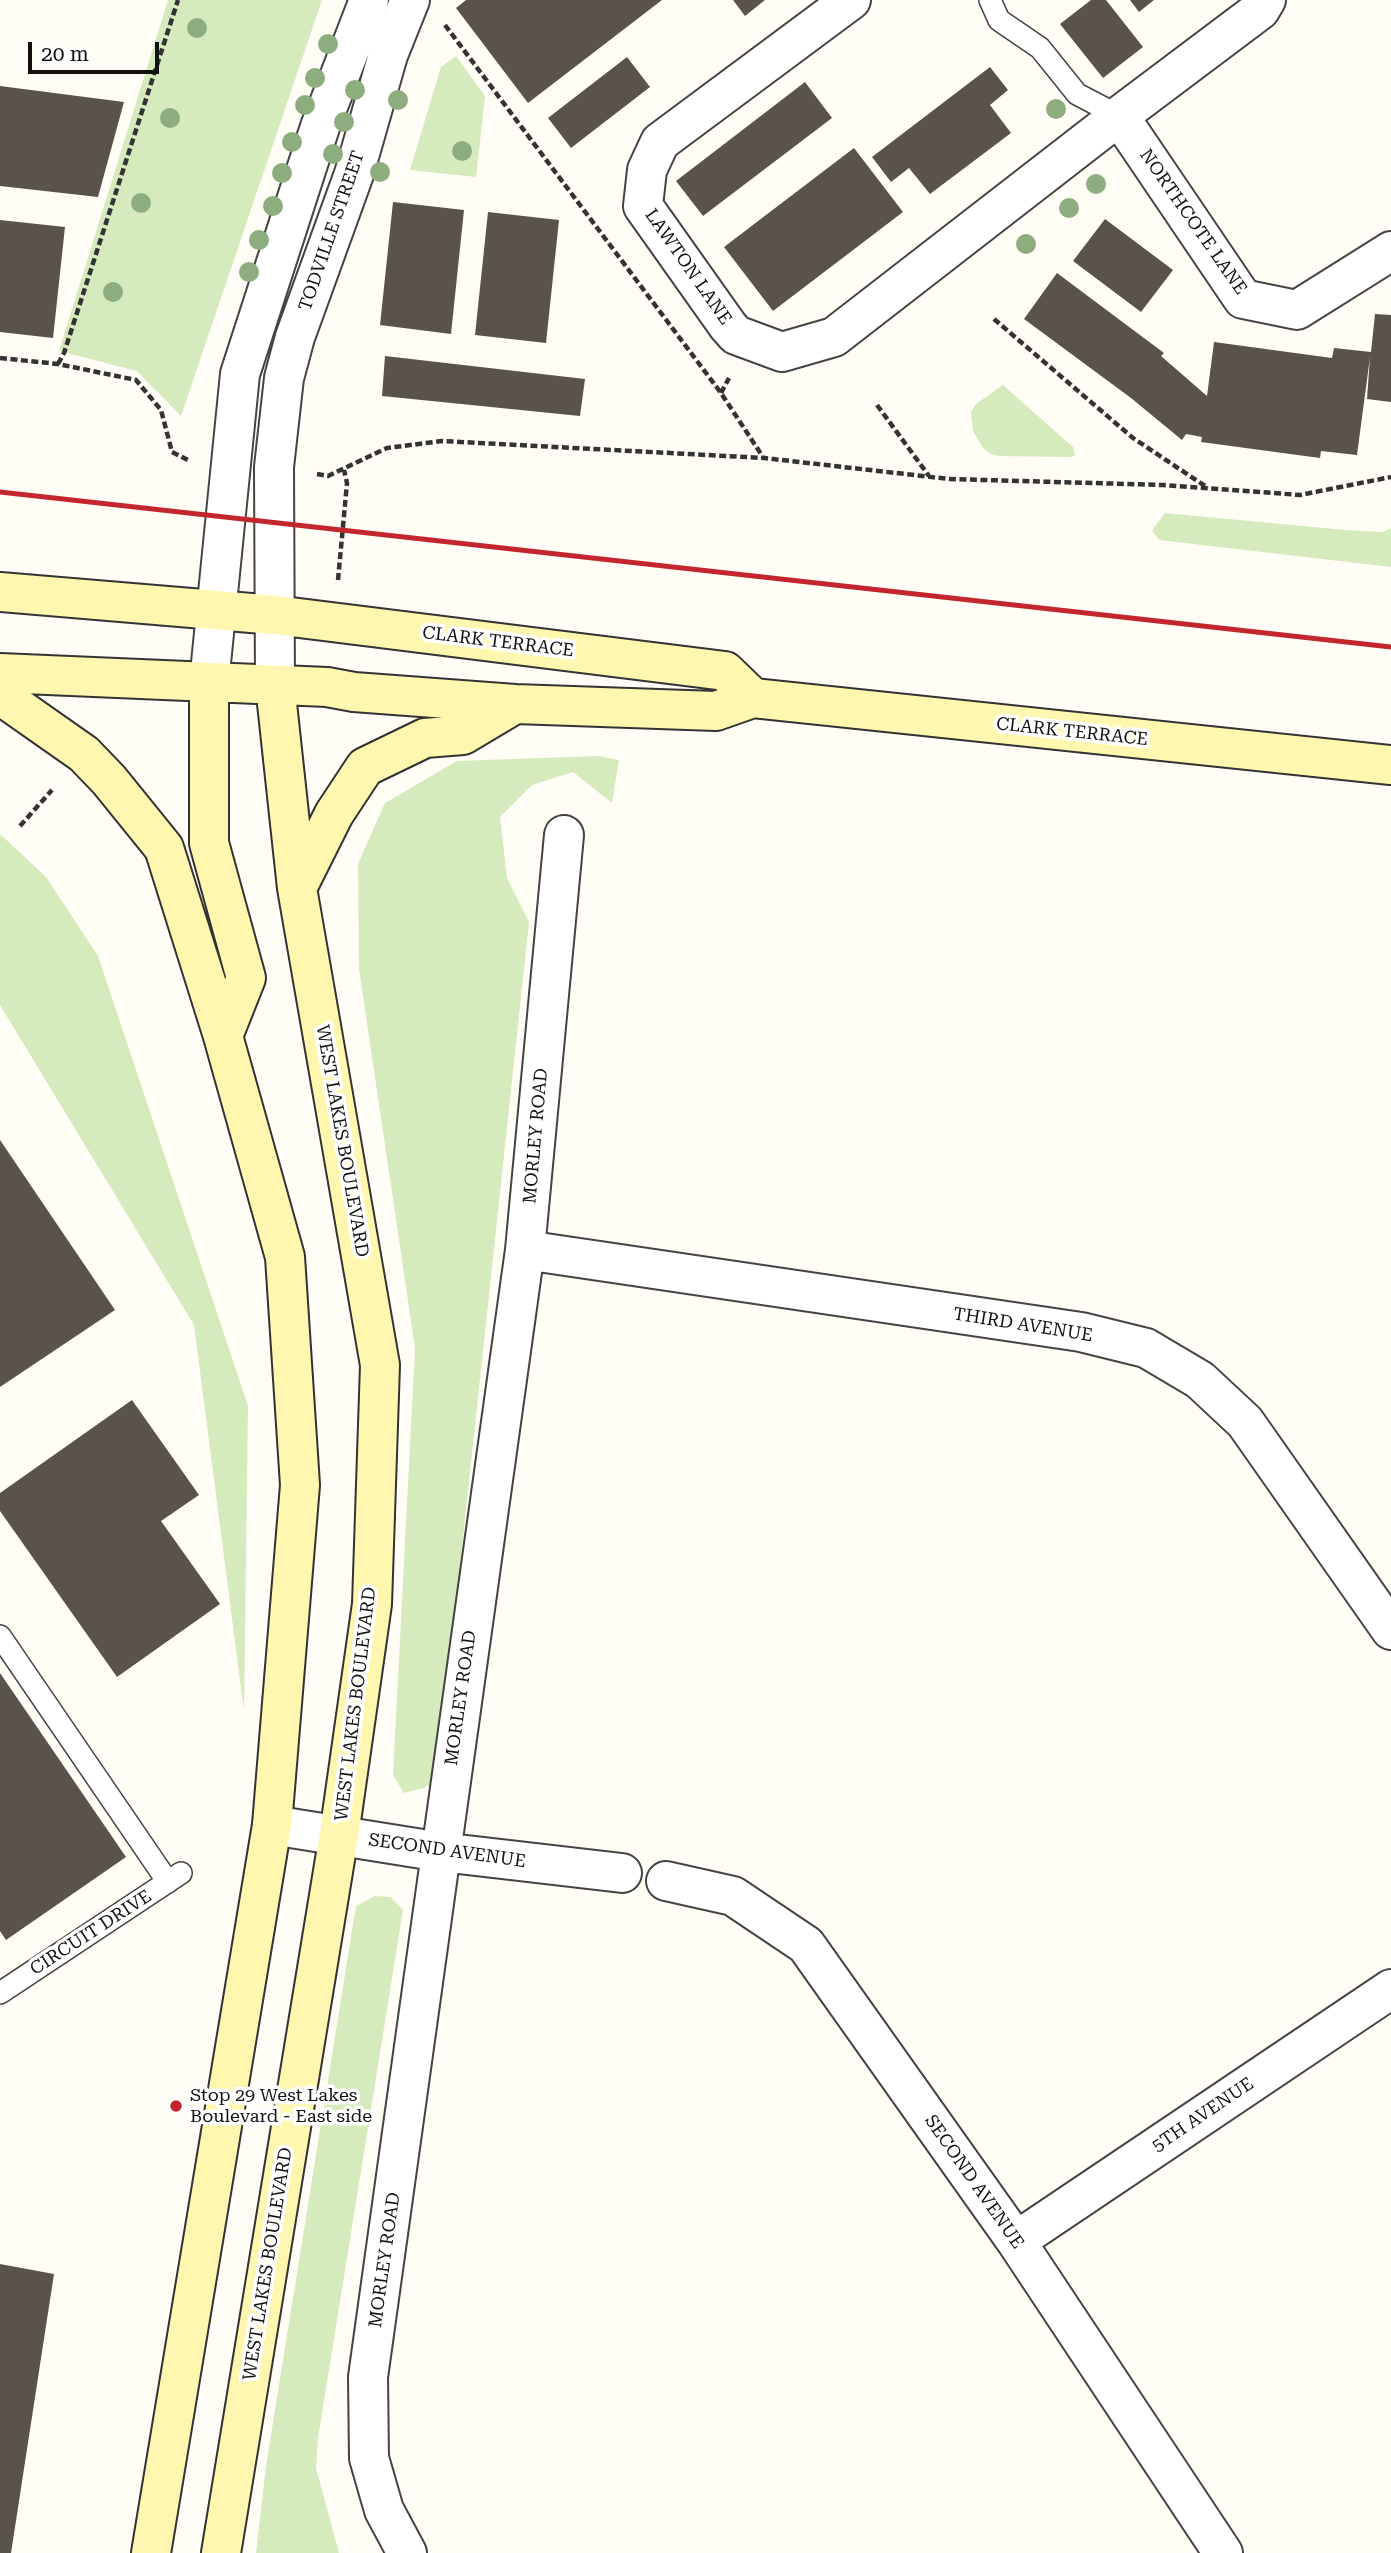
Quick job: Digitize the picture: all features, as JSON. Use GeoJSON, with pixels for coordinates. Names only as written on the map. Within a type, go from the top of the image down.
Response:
{"type":"FeatureCollection","features":[{"type":"Feature","properties":{"kind":"main road"},"geometry":{"type":"LineString","coordinates":[[0,592],[275,615]]}},
{"type":"Feature","properties":{"kind":"main road","name":"CLARK TERRACE"},"geometry":{"type":"LineString","coordinates":[[275,615],[725,671],[753,698]]}},
{"type":"Feature","properties":{"kind":"main road"},"geometry":{"type":"LineString","coordinates":[[0,673],[275,685]]}},
{"type":"Feature","properties":{"kind":"main road"},"geometry":{"type":"LineString","coordinates":[[209,683],[209,843],[246,978],[223,1036]]}},
{"type":"Feature","properties":{"kind":"main road","name":"CLARK TERRACE"},"geometry":{"type":"LineString","coordinates":[[275,685],[327,687],[354,692],[515,705],[716,710],[753,698],[1391,765]]}},
{"type":"Feature","properties":{"kind":"main road","name":"WEST LAKES BOULEVARD"},"geometry":{"type":"LineString","coordinates":[[221,2553],[339,1835],[372,1604],[380,1366],[297,888],[275,685]]}},
{"type":"Feature","properties":{"kind":"main road"},"geometry":{"type":"LineString","coordinates":[[0,695],[84,754],[109,780],[164,848],[223,1036],[285,1257],[300,1485],[272,1825],[151,2553]]}},
{"type":"Feature","properties":{"kind":"main road"},"geometry":{"type":"LineString","coordinates":[[297,888],[334,814],[365,767],[425,738],[463,735],[515,705]]}},
{"type":"Feature","properties":{"kind":"street"},"geometry":{"type":"LineString","coordinates":[[209,683],[215,610],[214,463],[250,337],[320,127],[369,0]]}},
{"type":"Feature","properties":{"kind":"street","name":"LAWTON LANE"},"geometry":{"type":"LineString","coordinates":[[851,0],[660,142],[647,170],[643,206],[736,335],[782,352],[834,337],[1259,10],[1266,0]]}},
{"type":"Feature","properties":{"kind":"street","name":"TODVILLE STREET"},"geometry":{"type":"LineString","coordinates":[[292,470],[284,378],[295,337],[354,174],[388,55],[423,7]]}},
{"type":"Feature","properties":{"kind":"street","name":"NORTHCOTE LANE"},"geometry":{"type":"LineString","coordinates":[[1119,116],[1243,299],[1297,310],[1391,251]]}},
{"type":"Feature","properties":{"kind":"street","name":"WEST LAKES BOULEVARD"},"geometry":{"type":"LineString","coordinates":[[275,685],[275,615],[292,470]]}},
{"type":"Feature","properties":{"kind":"street","name":"MORLEY ROAD"},"geometry":{"type":"LineString","coordinates":[[407,2553],[384,2510],[369,2458],[368,2377],[525,1250],[564,835]]}},
{"type":"Feature","properties":{"kind":"street","name":"THIRD AVENUE"},"geometry":{"type":"LineString","coordinates":[[525,1250],[1081,1332],[1146,1348],[1200,1380],[1245,1422],[1391,1630]]}},
{"type":"Feature","properties":{"kind":"street","name":"SECOND AVENUE"},"geometry":{"type":"LineString","coordinates":[[272,1825],[441,1852],[622,1873]]}},
{"type":"Feature","properties":{"kind":"street","name":"SECOND AVENUE"},"geometry":{"type":"LineString","coordinates":[[666,1881],[733,1896],[806,1945],[1016,2241],[1223,2553]]}},
{"type":"Feature","properties":{"kind":"street","name":"5TH AVENUE"},"geometry":{"type":"LineString","coordinates":[[1016,2241],[1391,1989]]}},
{"type":"Feature","properties":{"kind":"lane"},"geometry":{"type":"LineString","coordinates":[[990,0],[999,20],[1040,48],[1077,94],[1119,116]]}},
{"type":"Feature","properties":{"kind":"lane","name":"CIRCUIT DRIVE"},"geometry":{"type":"LineString","coordinates":[[0,1636],[174,1877],[0,1993]]}},
{"type":"Feature","properties":{"kind":"path"},"geometry":{"type":"LineString","coordinates":[[58,364],[64,353],[178,0]]}},
{"type":"Feature","properties":{"kind":"path"},"geometry":{"type":"LineString","coordinates":[[423,7],[714,384],[764,458]]}},
{"type":"Feature","properties":{"kind":"path"},"geometry":{"type":"LineString","coordinates":[[994,319],[1133,438],[1209,488]]}},
{"type":"Feature","properties":{"kind":"path"},"geometry":{"type":"LineString","coordinates":[[0,358],[58,364],[135,380],[161,411],[172,452],[214,463]]}},
{"type":"Feature","properties":{"kind":"path"},"geometry":{"type":"LineString","coordinates":[[877,405],[929,476]]}},
{"type":"Feature","properties":{"kind":"path"},"geometry":{"type":"LineString","coordinates":[[292,470],[328,476],[387,447],[442,441],[764,458],[929,476],[1209,488],[1300,495],[1391,477]]}},
{"type":"Feature","properties":{"kind":"path"},"geometry":{"type":"LineString","coordinates":[[337,593],[347,483],[344,470]]}},
{"type":"Feature","properties":{"kind":"path"},"geometry":{"type":"LineString","coordinates":[[20,827],[52,790]]}},
{"type":"Feature","properties":{"kind":"green space"},"geometry":{"type":"Polygon","coordinates":[[[168,0],[322,0],[181,416],[137,371],[59,351],[168,0]]]}},
{"type":"Feature","properties":{"kind":"green space"},"geometry":{"type":"Polygon","coordinates":[[[456,56],[485,96],[476,177],[410,170],[441,67],[456,56]]]}},
{"type":"Feature","properties":{"kind":"green space"},"geometry":{"type":"Polygon","coordinates":[[[1003,385],[1073,447],[1075,455],[998,456],[983,448],[973,431],[971,412],[976,404],[1003,385]]]}},
{"type":"Feature","properties":{"kind":"green space"},"geometry":{"type":"Polygon","coordinates":[[[1165,513],[1345,530],[1383,532],[1391,528],[1391,567],[1159,540],[1152,530],[1165,513]]]}},
{"type":"Feature","properties":{"kind":"green space"},"geometry":{"type":"Polygon","coordinates":[[[598,756],[619,760],[612,803],[573,772],[532,785],[500,817],[507,878],[529,922],[437,1780],[424,1788],[404,1793],[393,1775],[415,1348],[359,969],[358,864],[385,803],[457,761],[598,756]]]}},
{"type":"Feature","properties":{"kind":"green space"},"geometry":{"type":"Polygon","coordinates":[[[0,834],[46,877],[98,956],[248,1406],[244,1711],[194,1325],[0,1005],[0,834]]]}},
{"type":"Feature","properties":{"kind":"green space"},"geometry":{"type":"Polygon","coordinates":[[[375,1896],[391,1897],[403,1910],[318,2438],[316,2468],[339,2553],[256,2553],[266,2466],[356,1906],[375,1896]]]}},
{"type":"Feature","properties":{"kind":"building"},"geometry":{"type":"Polygon","coordinates":[[[466,0],[662,0],[528,103],[456,8],[466,0]]]}},
{"type":"Feature","properties":{"kind":"building"},"geometry":{"type":"Polygon","coordinates":[[[733,0],[765,0],[745,16],[733,0]]]}},
{"type":"Feature","properties":{"kind":"building"},"geometry":{"type":"Polygon","coordinates":[[[1091,0],[1106,0],[1143,47],[1103,78],[1060,24],[1091,0]]]}},
{"type":"Feature","properties":{"kind":"building"},"geometry":{"type":"Polygon","coordinates":[[[1130,0],[1154,0],[1139,12],[1130,0]]]}},
{"type":"Feature","properties":{"kind":"building"},"geometry":{"type":"Polygon","coordinates":[[[627,57],[650,87],[571,148],[548,118],[627,57]]]}},
{"type":"Feature","properties":{"kind":"building"},"geometry":{"type":"Polygon","coordinates":[[[990,67],[1008,90],[990,105],[1011,133],[930,194],[909,168],[891,182],[872,157],[990,67]]]}},
{"type":"Feature","properties":{"kind":"building"},"geometry":{"type":"Polygon","coordinates":[[[805,82],[832,118],[703,216],[676,181],[805,82]]]}},
{"type":"Feature","properties":{"kind":"building"},"geometry":{"type":"Polygon","coordinates":[[[0,86],[124,102],[98,197],[0,186],[0,86]]]}},
{"type":"Feature","properties":{"kind":"building"},"geometry":{"type":"Polygon","coordinates":[[[854,148],[903,212],[773,311],[724,247],[854,148]]]}},
{"type":"Feature","properties":{"kind":"building"},"geometry":{"type":"Polygon","coordinates":[[[393,202],[464,210],[451,334],[380,325],[393,202]]]}},
{"type":"Feature","properties":{"kind":"building"},"geometry":{"type":"Polygon","coordinates":[[[488,212],[559,220],[546,343],[475,335],[488,212]]]}},
{"type":"Feature","properties":{"kind":"building"},"geometry":{"type":"Polygon","coordinates":[[[1105,219],[1173,270],[1141,312],[1073,261],[1105,219]]]}},
{"type":"Feature","properties":{"kind":"building"},"geometry":{"type":"Polygon","coordinates":[[[0,220],[65,227],[53,338],[0,332],[0,220]]]}},
{"type":"Feature","properties":{"kind":"building"},"geometry":{"type":"Polygon","coordinates":[[[1057,273],[1164,353],[1161,356],[1207,396],[1214,342],[1332,358],[1334,348],[1371,352],[1375,314],[1391,315],[1391,402],[1367,399],[1370,357],[1357,455],[1321,451],[1320,458],[1201,442],[1202,437],[1186,434],[1182,440],[1131,398],[1024,319],[1057,273]]]}},
{"type":"Feature","properties":{"kind":"building"},"geometry":{"type":"Polygon","coordinates":[[[385,356],[585,379],[580,416],[382,396],[385,356]]]}},
{"type":"Feature","properties":{"kind":"building"},"geometry":{"type":"Polygon","coordinates":[[[0,1140],[115,1310],[0,1387],[0,1140]]]}},
{"type":"Feature","properties":{"kind":"building"},"geometry":{"type":"Polygon","coordinates":[[[132,1400],[199,1495],[161,1521],[220,1604],[117,1677],[0,1511],[0,1493],[132,1400]]]}},
{"type":"Feature","properties":{"kind":"building"},"geometry":{"type":"Polygon","coordinates":[[[0,1673],[126,1857],[6,1940],[0,1931],[0,1673]]]}},
{"type":"Feature","properties":{"kind":"building"},"geometry":{"type":"Polygon","coordinates":[[[0,2264],[54,2274],[11,2553],[0,2553],[0,2264]]]}},
{"type":"Feature","properties":{"kind":"railway"},"geometry":{"type":"LineString","coordinates":[[0,492],[1391,647]]}},
{"type":"Feature","properties":{"kind":"place","name":"Stop 29 West Lakes Boulevard - East side"},"geometry":{"type":"Point","coordinates":[176,2106]}}]}
